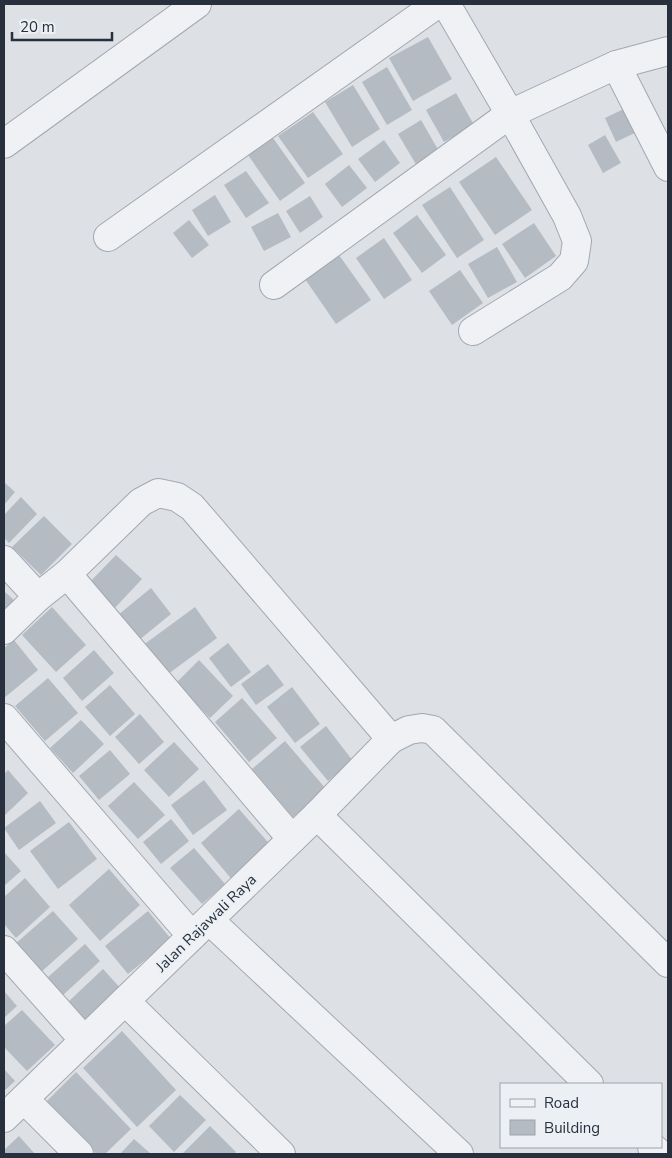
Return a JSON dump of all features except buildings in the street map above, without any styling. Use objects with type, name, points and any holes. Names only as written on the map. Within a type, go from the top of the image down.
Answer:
[{"type":"street","points":[[4,144],[197,4]]},
{"type":"street","points":[[108,238],[438,4]]},
{"type":"street","points":[[446,4],[567,216],[577,241],[574,261],[560,277],[473,331]]},
{"type":"street","points":[[274,285],[510,114],[616,65],[668,51]]},
{"type":"street","points":[[616,65],[668,167]]},
{"type":"street","points":[[4,630],[38,597],[67,574],[141,502],[158,493],[177,497],[192,507],[400,735],[422,728],[433,730],[668,963]]},
{"type":"street","points":[[4,560],[38,597]]},
{"type":"street","points":[[67,574],[292,839]]},
{"type":"street","points":[[4,718],[200,928],[459,1154]]},
{"type":"street","name":"Jalan Rajawali Raya","points":[[4,1118],[400,735]]},
{"type":"street","points":[[317,815],[588,1083]]},
{"type":"street","points":[[4,950],[84,1040]]},
{"type":"street","points":[[125,1001],[281,1154]]},
{"type":"street","points":[[24,1099],[79,1154]]}]
